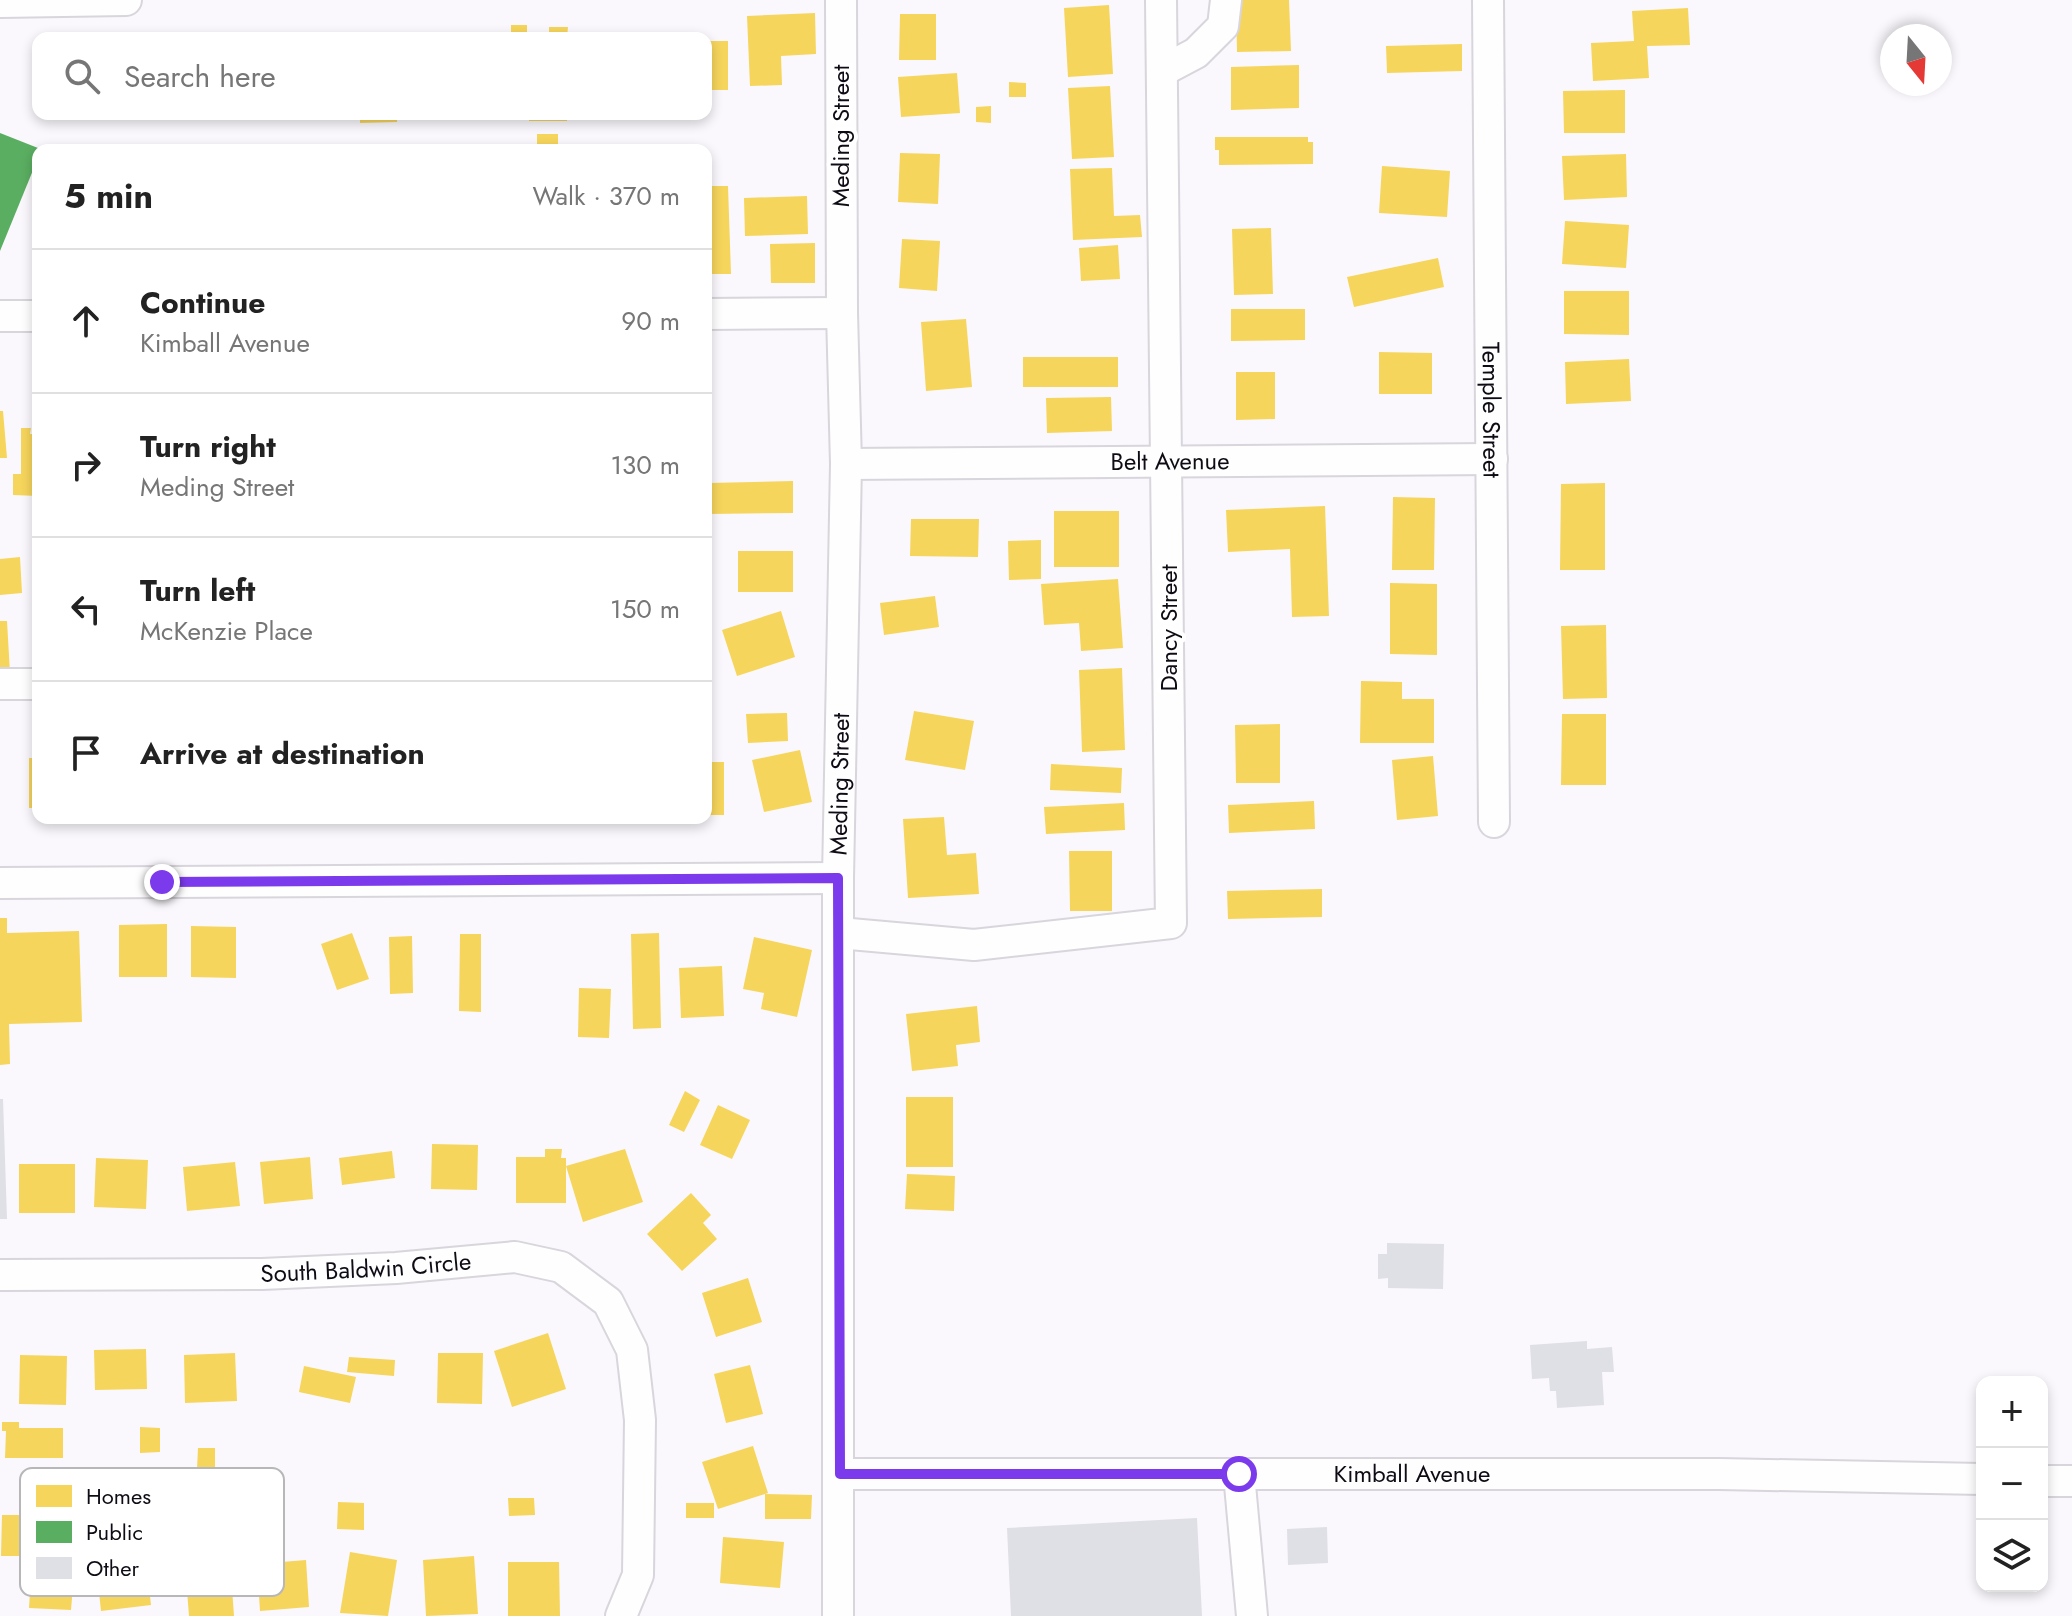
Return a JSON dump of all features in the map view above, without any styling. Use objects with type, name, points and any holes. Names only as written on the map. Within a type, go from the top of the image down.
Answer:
[{"type":"street","points":[[0,2],[126,0]]},
{"type":"street","name":"Meding Street","points":[[838,1616],[838,878],[846,464],[841,0]]},
{"type":"street","name":"Dancy Street","points":[[839,933],[974,945],[1171,923],[1161,0]]},
{"type":"street","points":[[1162,71],[1196,53],[1223,26],[1226,0]]},
{"type":"street","name":"Temple Street","points":[[1488,0],[1494,822]]},
{"type":"street","points":[[712,314],[842,313]]},
{"type":"street","points":[[0,316],[32,316]]},
{"type":"street","name":"Belt Avenue","points":[[846,464],[1492,459]]},
{"type":"street","points":[[0,684],[32,684]]},
{"type":"street","points":[[0,883],[838,878]]},
{"type":"street","name":"South Baldwin Circle","points":[[0,1275],[262,1274],[396,1268],[515,1257],[561,1267],[608,1302],[632,1350],[639,1406],[638,1575],[621,1616]]},
{"type":"street","name":"Kimball Avenue","points":[[840,1474],[1719,1474],[1976,1479]]},
{"type":"street","points":[[1239,1474],[1252,1616]]},
{"type":"street","points":[[2048,1481],[2072,1481]]},
{"type":"building: Homes","points":[[1236,0],[1289,0],[1291,51],[1237,52]]},
{"type":"building: Homes","points":[[1109,5],[1113,74],[1068,77],[1064,8]]},
{"type":"building: Homes","points":[[1688,8],[1690,45],[1647,46],[1649,78],[1593,81],[1591,43],[1634,41],[1632,11]]},
{"type":"building: Homes","points":[[815,13],[816,54],[781,56],[782,85],[750,86],[747,16]]},
{"type":"building: Homes","points":[[900,14],[936,14],[936,60],[899,60]]},
{"type":"building: Homes","points":[[511,25],[527,25],[527,32],[511,32]]},
{"type":"building: Homes","points":[[549,27],[568,27],[568,32],[549,32]]},
{"type":"building: Homes","points":[[712,41],[728,41],[728,90],[712,90]]},
{"type":"building: Homes","points":[[1462,44],[1462,71],[1387,73],[1386,46]]},
{"type":"building: Homes","points":[[1299,65],[1299,108],[1231,110],[1231,67]]},
{"type":"building: Homes","points":[[957,73],[960,113],[901,117],[898,77]]},
{"type":"building: Homes","points":[[1009,82],[1026,83],[1026,97],[1009,97]]},
{"type":"building: Homes","points":[[1110,86],[1114,157],[1072,159],[1068,88]]},
{"type":"building: Homes","points":[[1625,90],[1625,133],[1564,133],[1563,91]]},
{"type":"building: Homes","points":[[991,106],[991,123],[976,122],[976,107]]},
{"type":"building: Homes","points":[[360,120],[397,120],[397,122],[360,123]]},
{"type":"building: Homes","points":[[537,134],[558,134],[558,144],[537,144]]},
{"type":"building: Homes","points":[[1215,137],[1308,137],[1308,142],[1313,142],[1313,164],[1219,165]]},
{"type":"building: Homes","points":[[900,153],[940,154],[938,204],[898,202]]},
{"type":"building: Homes","points":[[1626,154],[1627,197],[1564,200],[1562,156]]},
{"type":"building: Homes","points":[[1382,166],[1450,171],[1447,217],[1379,213]]},
{"type":"building: Homes","points":[[1112,168],[1114,216],[1140,215],[1142,237],[1073,240],[1070,169]]},
{"type":"building: Homes","points":[[712,186],[728,186],[731,274],[712,274]]},
{"type":"building: Homes","points":[[807,196],[808,234],[745,236],[744,198]]},
{"type":"building: Homes","points":[[1565,221],[1629,225],[1626,268],[1562,264]]},
{"type":"building: Homes","points":[[1271,228],[1273,294],[1234,295],[1232,229]]},
{"type":"building: Homes","points":[[902,239],[940,241],[937,291],[899,288]]},
{"type":"building: Homes","points":[[815,243],[815,283],[771,283],[770,244]]},
{"type":"building: Homes","points":[[1118,245],[1120,279],[1081,281],[1079,248]]},
{"type":"building: Homes","points":[[1438,258],[1444,287],[1354,307],[1347,277]]},
{"type":"building: Homes","points":[[1564,291],[1629,291],[1629,335],[1564,334]]},
{"type":"building: Homes","points":[[1231,309],[1305,309],[1305,340],[1231,341]]},
{"type":"building: Homes","points":[[966,319],[972,387],[926,391],[921,322]]},
{"type":"building: Homes","points":[[1379,352],[1432,353],[1432,394],[1379,394]]},
{"type":"building: Homes","points":[[1023,357],[1118,357],[1118,387],[1023,387]]},
{"type":"building: Homes","points":[[1629,359],[1631,401],[1566,404],[1565,362]]},
{"type":"building: Homes","points":[[1236,372],[1275,372],[1275,419],[1236,420]]},
{"type":"building: Homes","points":[[1111,397],[1112,431],[1047,433],[1046,398]]},
{"type":"building: Homes","points":[[0,411],[3,411],[7,458],[0,458]]},
{"type":"building: Homes","points":[[21,428],[31,428],[32,496],[13,495],[13,474],[21,474]]},
{"type":"building: Homes","points":[[793,481],[793,513],[712,514],[712,483]]},
{"type":"building: Homes","points":[[1605,483],[1605,570],[1560,570],[1561,484]]},
{"type":"building: Homes","points":[[1393,497],[1435,498],[1434,570],[1392,570]]},
{"type":"building: Homes","points":[[1325,506],[1329,616],[1292,617],[1290,549],[1228,552],[1226,510]]},
{"type":"building: Homes","points":[[1054,511],[1119,511],[1119,567],[1054,567]]},
{"type":"building: Homes","points":[[911,519],[979,519],[978,557],[910,556]]},
{"type":"building: Homes","points":[[1041,540],[1041,579],[1009,580],[1008,541]]},
{"type":"building: Homes","points":[[738,551],[793,551],[793,592],[738,592]]},
{"type":"building: Homes","points":[[20,557],[22,593],[0,595],[0,559]]},
{"type":"building: Homes","points":[[1118,579],[1123,648],[1081,651],[1079,623],[1044,625],[1041,584]]},
{"type":"building: Homes","points":[[1390,583],[1437,584],[1437,655],[1390,654]]},
{"type":"building: Homes","points":[[935,596],[939,627],[884,635],[880,603]]},
{"type":"building: Homes","points":[[781,611],[795,657],[737,676],[722,630]]},
{"type":"building: Homes","points":[[0,621],[7,621],[10,673],[0,674]]},
{"type":"building: Homes","points":[[1606,625],[1607,698],[1563,699],[1561,626]]},
{"type":"building: Homes","points":[[1122,668],[1125,750],[1082,752],[1079,670]]},
{"type":"building: Homes","points":[[1361,681],[1402,682],[1402,699],[1434,699],[1434,743],[1360,743]]},
{"type":"building: Homes","points":[[914,711],[974,721],[965,770],[905,760]]},
{"type":"building: Homes","points":[[787,713],[788,741],[748,743],[746,714]]},
{"type":"building: Homes","points":[[1562,714],[1606,714],[1606,785],[1561,785]]},
{"type":"building: Homes","points":[[1280,724],[1280,783],[1236,783],[1235,725]]},
{"type":"building: Homes","points":[[800,750],[812,802],[764,812],[752,760]]},
{"type":"building: Homes","points":[[1433,756],[1438,816],[1397,820],[1392,760]]},
{"type":"building: Homes","points":[[29,758],[32,758],[32,808],[29,808]]},
{"type":"building: Homes","points":[[712,762],[724,762],[724,815],[712,815]]},
{"type":"building: Homes","points":[[1051,764],[1122,768],[1121,793],[1050,790]]},
{"type":"building: Homes","points":[[1314,801],[1315,829],[1229,833],[1228,805]]},
{"type":"building: Homes","points":[[1124,803],[1125,830],[1046,834],[1044,807]]},
{"type":"building: Homes","points":[[944,817],[947,855],[976,853],[979,894],[908,898],[903,819]]},
{"type":"building: Homes","points":[[1069,851],[1112,851],[1112,911],[1070,911]]},
{"type":"building: Homes","points":[[1322,889],[1322,917],[1228,919],[1227,891]]},
{"type":"building: Homes","points":[[0,918],[7,918],[7,933],[79,931],[82,1022],[9,1024],[10,1064],[0,1065]]},
{"type":"building: Homes","points":[[167,924],[167,977],[119,977],[119,925]]},
{"type":"building: Homes","points":[[191,926],[236,927],[236,978],[191,977]]},
{"type":"building: Homes","points":[[352,933],[369,979],[337,990],[321,944]]},
{"type":"building: Homes","points":[[659,933],[661,1028],[633,1029],[631,934]]},
{"type":"building: Homes","points":[[460,934],[481,934],[481,1012],[459,1011]]},
{"type":"building: Homes","points":[[412,936],[413,993],[390,994],[389,937]]},
{"type":"building: Homes","points":[[754,937],[812,950],[797,1017],[761,1009],[764,993],[743,989]]},
{"type":"building: Homes","points":[[722,966],[724,1016],[681,1018],[679,968]]},
{"type":"building: Homes","points":[[579,988],[611,989],[609,1038],[578,1037]]},
{"type":"building: Homes","points":[[977,1006],[980,1042],[956,1045],[958,1066],[912,1071],[906,1014]]},
{"type":"building: Homes","points":[[685,1091],[700,1100],[684,1132],[669,1125]]},
{"type":"building: Homes","points":[[906,1097],[953,1097],[953,1167],[906,1167]]},
{"type":"building: Homes","points":[[718,1105],[750,1120],[732,1159],[700,1145]]},
{"type":"building: Homes","points":[[432,1144],[478,1145],[477,1190],[431,1189]]},
{"type":"building: Homes","points":[[545,1149],[562,1149],[561,1158],[566,1158],[566,1203],[516,1203],[516,1157],[545,1157]]},
{"type":"building: Homes","points":[[625,1149],[643,1202],[583,1222],[566,1166]]},
{"type":"building: Homes","points":[[392,1151],[395,1178],[342,1185],[339,1158]]},
{"type":"building: Homes","points":[[310,1157],[313,1199],[264,1204],[260,1162]]},
{"type":"building: Homes","points":[[96,1158],[148,1160],[146,1209],[94,1207]]},
{"type":"building: Homes","points":[[235,1162],[240,1206],[187,1211],[183,1167]]},
{"type":"building: Homes","points":[[19,1164],[75,1164],[75,1213],[19,1213]]},
{"type":"building: Homes","points":[[907,1174],[955,1176],[954,1211],[905,1209]]},
{"type":"building: Homes","points":[[691,1193],[711,1215],[703,1223],[717,1239],[682,1271],[647,1234]]},
{"type":"building: Homes","points":[[748,1278],[762,1322],[716,1337],[702,1293]]},
{"type":"building: Homes","points":[[548,1333],[566,1389],[512,1407],[494,1351]]},
{"type":"building: Homes","points":[[146,1349],[147,1389],[95,1390],[94,1350]]},
{"type":"building: Homes","points":[[235,1353],[237,1401],[185,1403],[184,1355]]},
{"type":"building: Homes","points":[[438,1353],[483,1353],[482,1404],[437,1403]]},
{"type":"building: Homes","points":[[20,1355],[67,1356],[66,1405],[19,1404]]},
{"type":"building: Homes","points":[[349,1357],[395,1360],[394,1376],[347,1372]]},
{"type":"building: Homes","points":[[750,1365],[763,1414],[726,1423],[714,1374]]},
{"type":"building: Homes","points":[[304,1366],[356,1377],[350,1403],[299,1392]]},
{"type":"building: Homes","points":[[2,1422],[19,1422],[19,1428],[63,1428],[63,1458],[5,1458],[6,1431],[2,1431]]},
{"type":"building: Homes","points":[[140,1427],[160,1428],[160,1452],[140,1453]]},
{"type":"building: Homes","points":[[753,1446],[768,1493],[718,1509],[702,1462]]},
{"type":"building: Homes","points":[[198,1448],[215,1448],[215,1468],[197,1468]]},
{"type":"building: Homes","points":[[765,1494],[812,1495],[811,1519],[765,1519]]},
{"type":"building: Homes","points":[[508,1498],[534,1498],[535,1515],[509,1516]]},
{"type":"building: Homes","points":[[338,1502],[364,1503],[364,1530],[337,1529]]},
{"type":"building: Homes","points":[[686,1503],[714,1503],[714,1518],[686,1518]]},
{"type":"building: Homes","points":[[2,1515],[20,1515],[20,1556],[1,1556]]},
{"type":"building: Homes","points":[[723,1537],[784,1542],[780,1588],[720,1583]]},
{"type":"building: Homes","points":[[350,1552],[397,1560],[388,1616],[340,1613]]},
{"type":"building: Homes","points":[[474,1556],[478,1614],[426,1616],[423,1560]]},
{"type":"building: Homes","points":[[306,1560],[309,1607],[260,1611],[259,1596],[284,1596],[284,1562]]},
{"type":"building: Homes","points":[[508,1562],[559,1562],[560,1616],[508,1616]]},
{"type":"building: Homes","points":[[30,1596],[72,1596],[71,1610],[29,1608]]},
{"type":"building: Homes","points":[[99,1596],[150,1596],[151,1605],[101,1611]]},
{"type":"building: Homes","points":[[187,1596],[233,1596],[234,1616],[189,1616]]},
{"type":"building: Public","points":[[0,133],[32,146],[32,173],[0,251]]},
{"type":"building: Other","points":[[0,1099],[3,1099],[7,1219],[0,1219]]},
{"type":"building: Other","points":[[1387,1243],[1444,1244],[1443,1289],[1388,1288],[1388,1278],[1378,1279],[1378,1254],[1387,1254]]},
{"type":"building: Other","points":[[1587,1341],[1587,1349],[1612,1347],[1614,1372],[1602,1372],[1604,1405],[1557,1408],[1556,1391],[1550,1391],[1549,1378],[1532,1379],[1530,1345]]},
{"type":"building: Other","points":[[1197,1518],[1202,1616],[1011,1616],[1007,1528]]},
{"type":"building: Other","points":[[1327,1527],[1328,1563],[1288,1565],[1287,1529]]},
{"type":"route","points":[[162,882],[838,878],[840,1474],[1239,1474]]}]
